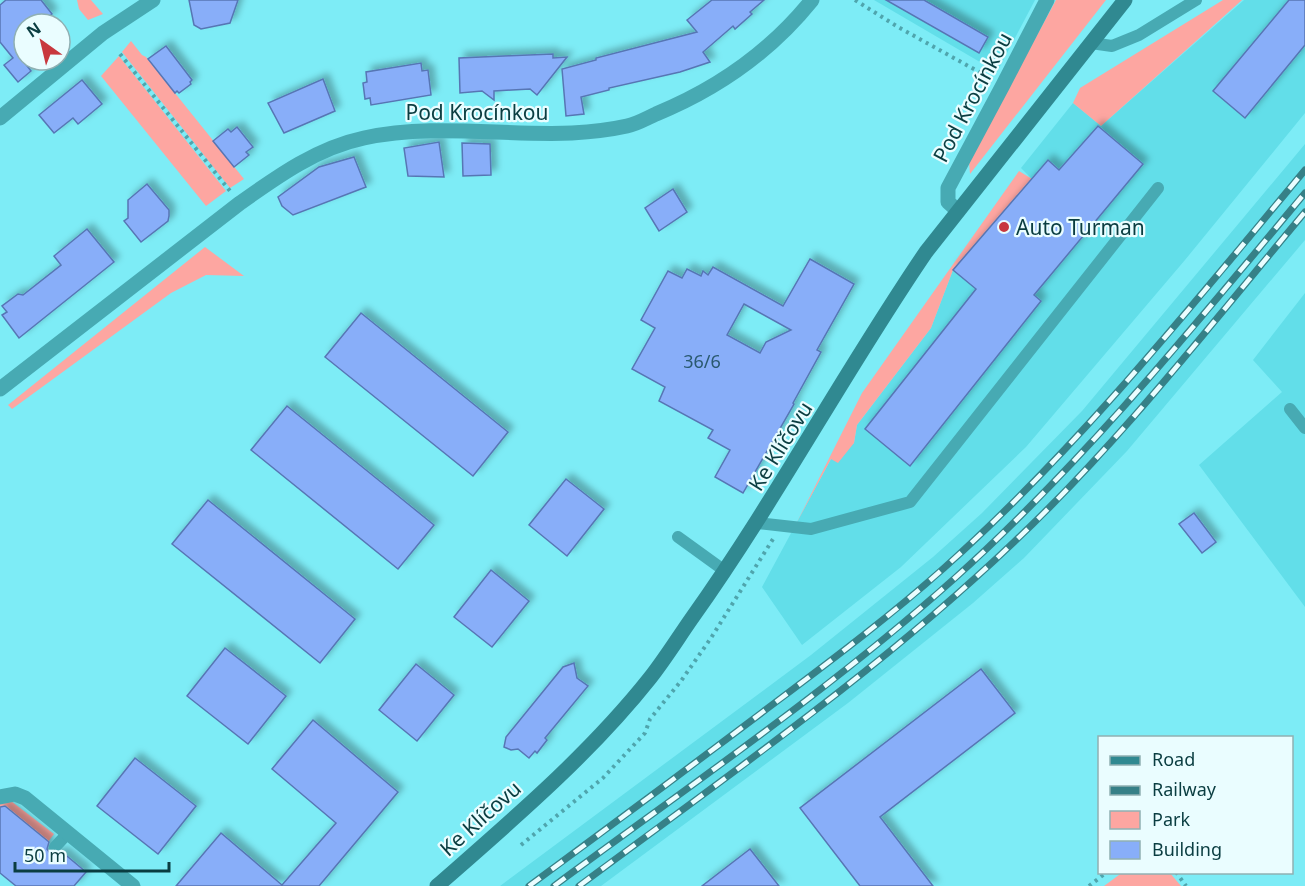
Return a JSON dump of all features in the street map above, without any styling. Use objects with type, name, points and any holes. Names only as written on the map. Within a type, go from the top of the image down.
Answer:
[{"type":"street","points":[[0,118],[103,33],[153,0]]},
{"type":"street","name":"Pod Krocínkou","points":[[0,389],[240,203],[278,176],[316,154],[362,138],[416,130],[573,133],[628,126],[689,100],[765,50],[796,20],[812,0]]},
{"type":"street","name":"Pod Krocínkou","points":[[958,211],[948,202],[948,188],[1004,86],[1047,0]]},
{"type":"street","name":"Ke Klíčovu","points":[[437,886],[607,729],[651,677],[757,523],[926,252],[1125,0]]},
{"type":"street","points":[[0,797],[15,794],[25,798],[133,886]]},
{"type":"lane","points":[[1091,43],[1112,46],[1139,34],[1196,0]]},
{"type":"lane","points":[[757,523],[811,529],[910,502],[1158,188]]},
{"type":"lane","points":[[1290,409],[1305,428]]},
{"type":"lane","points":[[678,537],[725,571]]},
{"type":"lane","points":[[55,847],[68,833]]},
{"type":"path","points":[[855,0],[898,27],[1004,86]]},
{"type":"path","points":[[120,54],[240,203]]},
{"type":"path","points":[[1089,886],[1106,874]]},
{"type":"path","points":[[1177,874],[1186,886]]},
{"type":"shaded area","points":[[874,0],[1035,0],[997,72]]},
{"type":"shaded area","points":[[1244,0],[1305,0],[1305,113],[1185,260],[1026,447],[901,567],[802,645],[762,587],[831,459],[854,443],[857,425],[931,328],[953,270],[1032,179],[1021,168],[1073,103],[1101,126]]},
{"type":"shaded area","points":[[1305,144],[1305,240],[1127,451],[1024,558],[973,603],[848,703],[601,886],[500,886],[811,655],[933,557],[982,513],[1082,411]]},
{"type":"shaded area","points":[[1305,293],[1305,607],[1199,465],[1282,392],[1253,360]]},
{"type":"green space","points":[[77,0],[91,0],[103,14],[88,20],[79,9]]},
{"type":"green space","points":[[1056,0],[1106,0],[970,174],[969,161]]},
{"type":"green space","points":[[1223,0],[1242,0],[1101,126],[1073,103],[1080,88]]},
{"type":"green space","points":[[131,41],[244,179],[230,188],[122,52]]},
{"type":"green space","points":[[119,56],[226,191],[206,206],[101,76]]},
{"type":"green space","points":[[1019,171],[1032,179],[953,270],[931,328],[857,425],[854,443],[838,463],[831,459],[796,524],[862,393]]},
{"type":"green space","points":[[205,247],[244,276],[206,275],[171,293],[12,409],[8,405]]},
{"type":"green space","points":[[11,801],[54,834],[48,842],[6,806],[0,813],[0,803]]},
{"type":"green space","points":[[1120,874],[1171,874],[1181,886],[1104,886]]},
{"type":"building","points":[[6,0],[41,0],[50,12],[12,12],[12,57],[0,42],[0,5]]},
{"type":"building","points":[[189,0],[238,0],[230,23],[201,29],[194,25]]},
{"type":"building","points":[[712,0],[764,0],[735,29],[733,26],[703,52],[710,62],[581,97],[584,114],[566,116],[562,69],[697,32],[687,20]]},
{"type":"building","points":[[886,0],[924,0],[988,37],[979,53]]},
{"type":"building","points":[[1289,0],[1305,0],[1305,45],[1245,118],[1213,91]]},
{"type":"building","points":[[166,46],[192,80],[191,84],[179,93],[177,91],[175,93],[148,59]]},
{"type":"building","points":[[553,54],[553,58],[567,57],[537,95],[530,89],[494,91],[494,100],[482,91],[460,93],[459,58]]},
{"type":"building","points":[[12,59],[12,72],[30,72],[18,82],[4,65]]},
{"type":"building","points":[[421,63],[422,71],[428,70],[431,95],[371,105],[370,98],[365,99],[363,83],[367,82],[366,72]]},
{"type":"building","points":[[323,79],[335,111],[284,133],[268,103]]},
{"type":"building","points":[[82,80],[102,104],[78,124],[73,118],[54,133],[39,115]]},
{"type":"building","points":[[1098,126],[1143,164],[1034,295],[1041,301],[910,466],[865,429],[976,289],[953,270],[1048,160],[1059,170]]},
{"type":"building","points":[[237,127],[253,147],[246,152],[249,155],[234,167],[213,141],[228,129],[231,132]]},
{"type":"building","points":[[439,142],[444,177],[408,176],[404,148]]},
{"type":"building","points":[[462,143],[490,144],[491,175],[463,176]]},
{"type":"building","points":[[354,157],[366,187],[293,215],[282,206],[278,197],[319,167]]},
{"type":"building","points":[[147,184],[169,210],[169,216],[168,221],[141,242],[124,221],[128,218],[128,200]]},
{"type":"building","points":[[673,189],[687,212],[659,231],[645,208]]},
{"type":"building","points":[[87,229],[114,262],[19,338],[2,315],[7,312],[2,306],[18,294],[23,295],[61,265],[54,256]]},
{"type":"building","points":[[810,259],[854,284],[817,350],[821,352],[794,404],[743,493],[715,477],[730,450],[708,438],[713,430],[659,401],[665,387],[632,369],[655,328],[641,320],[668,271],[682,278],[687,269],[701,276],[703,271],[708,275],[713,267],[783,306]],"holes":[[[744,304],[791,330],[766,342],[760,353],[727,335]]]},
{"type":"building","points":[[361,313],[508,432],[473,476],[325,357]]},
{"type":"building","points":[[287,406],[434,525],[398,569],[251,450]]},
{"type":"building","points":[[566,479],[604,509],[567,556],[529,525]]},
{"type":"building","points":[[208,500],[355,619],[320,663],[172,544]]},
{"type":"building","points":[[1194,513],[1216,542],[1202,553],[1179,524]]},
{"type":"building","points":[[491,570],[529,601],[492,647],[454,617]]},
{"type":"building","points":[[225,648],[286,696],[248,744],[187,696]]},
{"type":"building","points":[[574,663],[577,678],[588,686],[545,738],[547,740],[537,753],[535,751],[529,758],[518,749],[511,750],[504,747],[506,737],[563,667]]},
{"type":"building","points":[[416,664],[454,695],[417,741],[379,710]]},
{"type":"building","points":[[981,669],[1015,713],[880,817],[933,886],[860,886],[800,808]]},
{"type":"building","points":[[313,720],[398,792],[319,886],[176,886],[221,833],[282,885],[336,823],[272,769]]},
{"type":"building","points":[[135,758],[196,806],[158,854],[97,806]]},
{"type":"building","points":[[5,806],[49,842],[47,849],[50,853],[57,855],[62,852],[86,872],[74,886],[16,886],[0,873],[0,807]]},
{"type":"building","points":[[750,849],[779,886],[702,886]]},
{"type":"railway","points":[[529,886],[833,659],[944,568],[1041,475],[1087,426],[1176,325],[1305,170]]},
{"type":"railway","points":[[554,886],[809,698],[955,578],[1003,533],[1094,440],[1305,193]]},
{"type":"railway","points":[[579,886],[802,721],[910,634],[1014,542],[1128,423],[1305,212]]},
{"type":"place","name":"Auto Turman","points":[[1004,227]]}]
